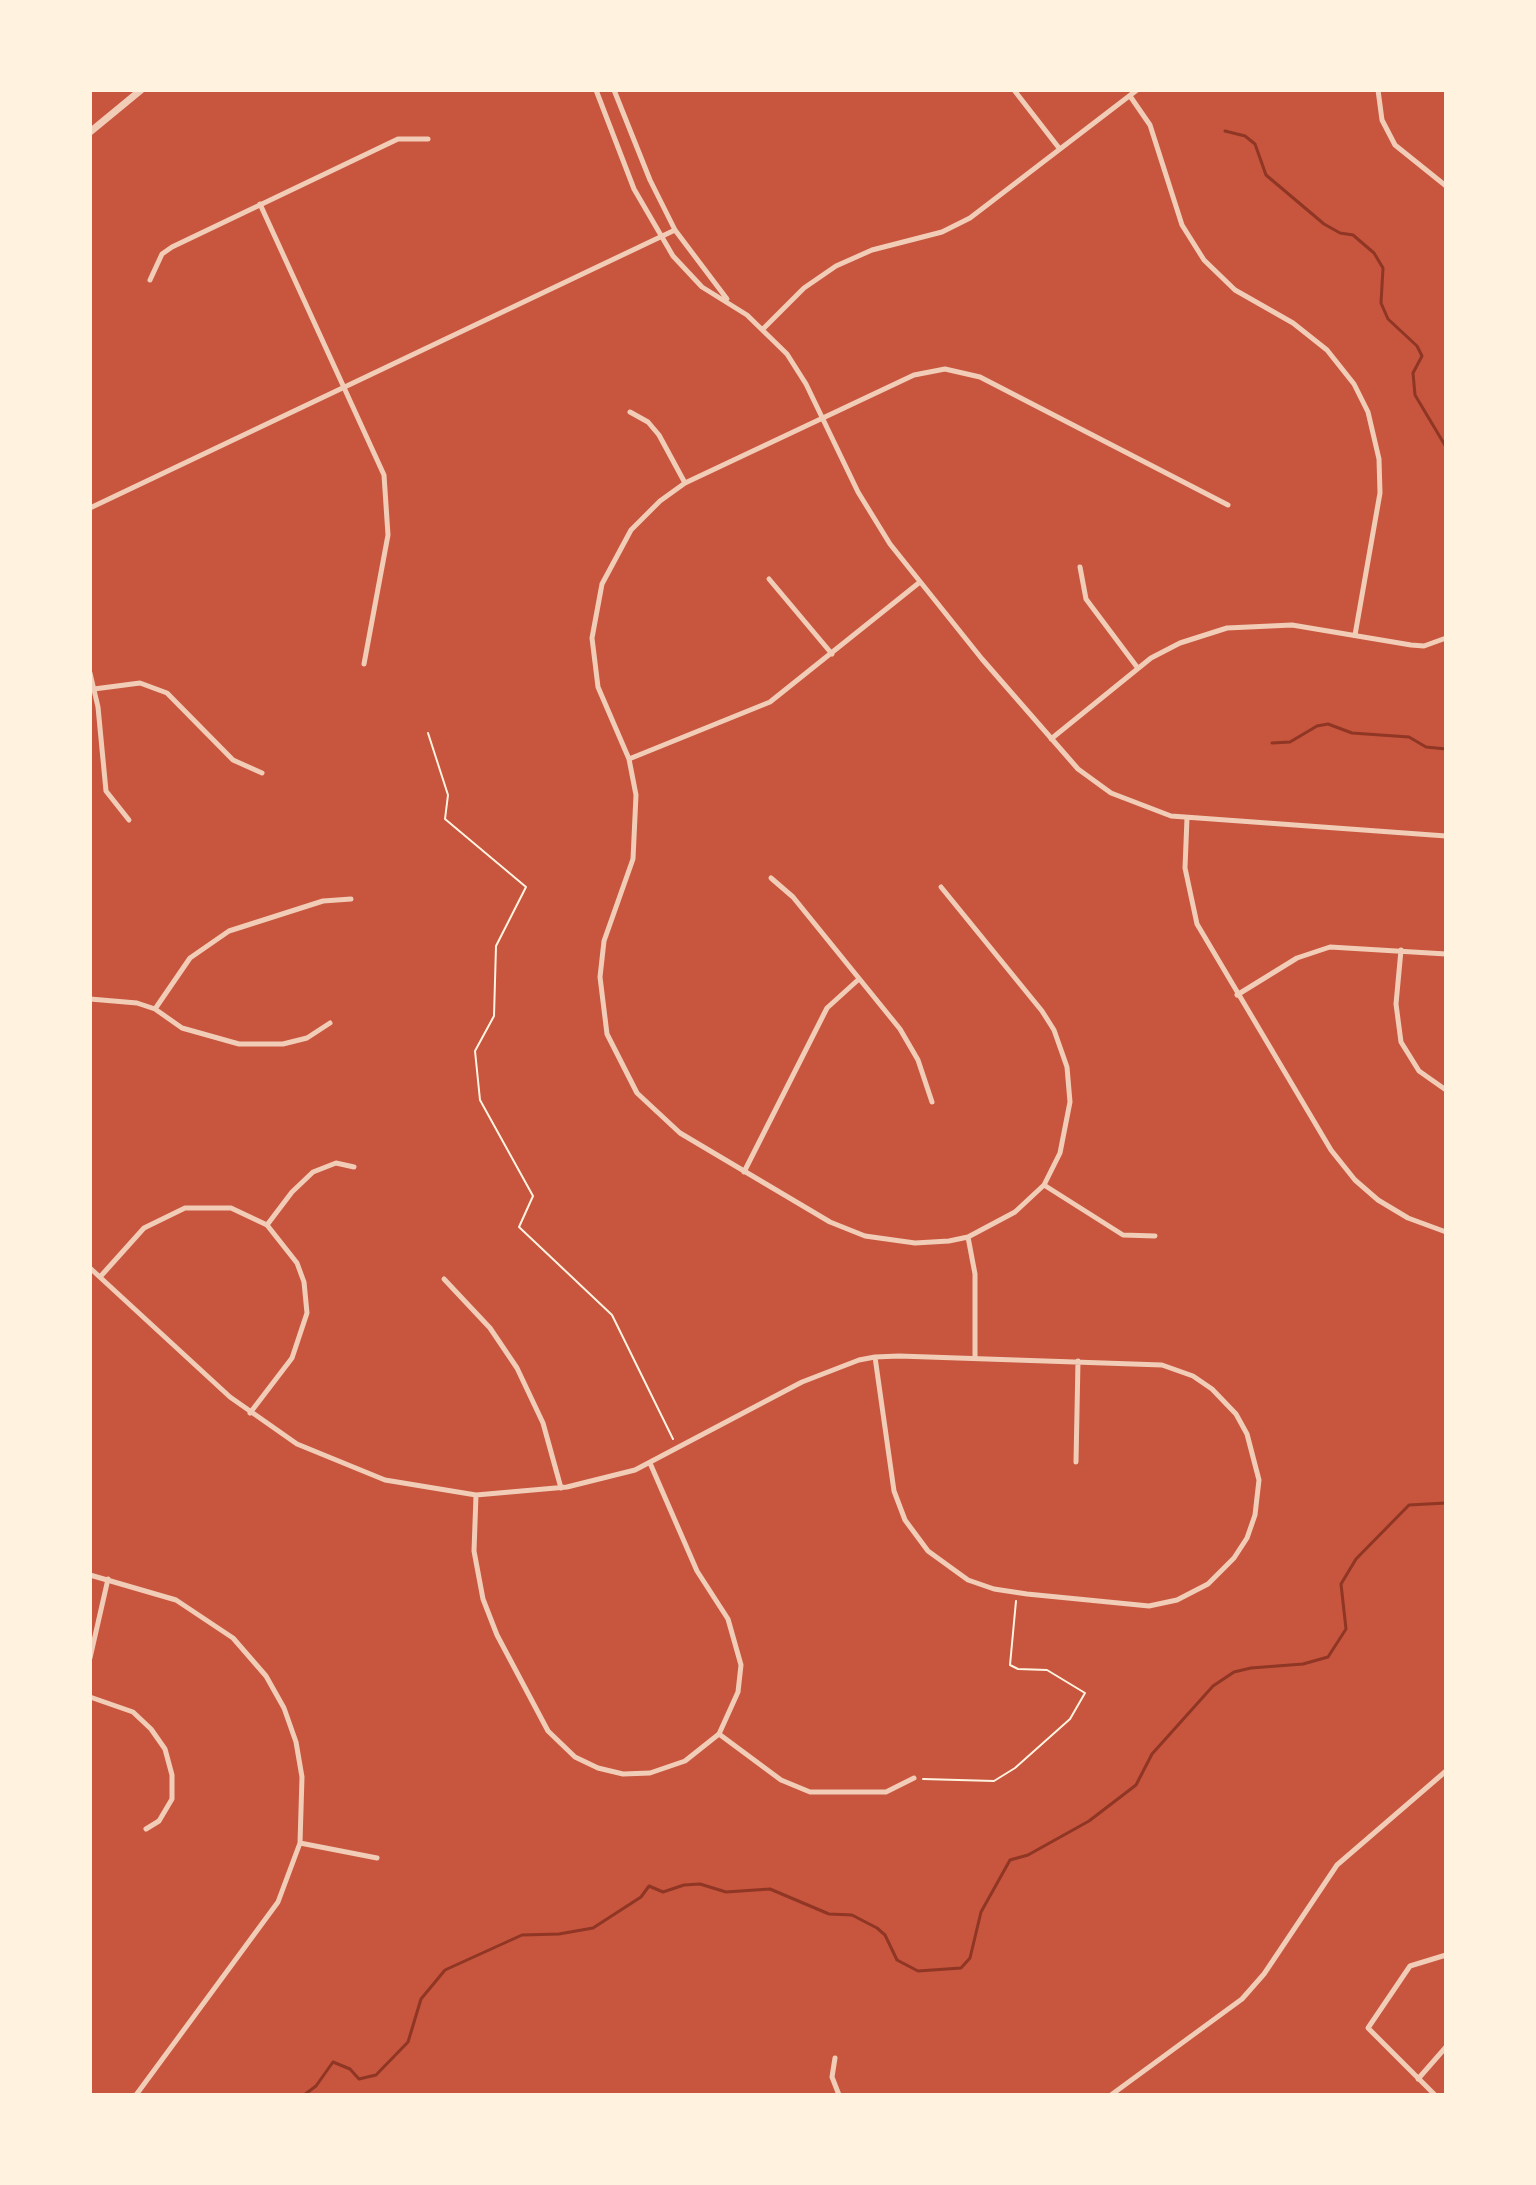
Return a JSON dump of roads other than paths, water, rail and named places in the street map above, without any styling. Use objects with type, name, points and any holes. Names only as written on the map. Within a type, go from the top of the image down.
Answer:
[{"type":"street","points":[[90,132],[141,90]]},
{"type":"street","points":[[596,90],[634,189],[660,237],[693,279],[711,294],[728,300],[763,329],[795,365],[870,514],[920,582],[1078,769],[1111,793],[1148,809],[1187,818],[1446,836]]},
{"type":"street","points":[[614,90],[650,180],[675,230],[720,285],[728,300]]},
{"type":"street","points":[[1014,90],[1059,148]]},
{"type":"street","points":[[763,329],[819,276],[872,250],[923,239],[957,226],[1137,90]]},
{"type":"street","points":[[1378,90],[1382,120],[1395,145],[1446,186]]},
{"type":"street","points":[[1130,96],[1150,125],[1182,225],[1204,260],[1235,290],[1293,323],[1327,350],[1354,384],[1368,412],[1379,459],[1380,493],[1355,635]]},
{"type":"street","points":[[150,280],[168,249],[398,139],[428,139]]},
{"type":"street","points":[[260,204],[381,463],[389,513],[364,664]]},
{"type":"street","points":[[90,508],[675,230]]},
{"type":"street","points":[[941,887],[1042,1011],[1063,1051],[1070,1085],[1069,1119],[1060,1153],[1044,1185],[1008,1217],[968,1237],[915,1243],[865,1236],[830,1222],[744,1172],[680,1133],[653,1111],[625,1075],[607,1034],[600,996],[601,958],[633,859],[637,833],[636,795],[629,759],[602,702],[595,673],[592,638],[597,602],[610,564],[631,530],[660,501],[685,483],[914,375],[936,370],[964,372],[1228,505]]},
{"type":"street","points":[[630,412],[650,424],[685,483]]},
{"type":"street","points":[[1080,567],[1086,599],[1137,667]]},
{"type":"street","points":[[769,579],[832,654]]},
{"type":"street","points":[[629,759],[756,710],[783,693],[920,582]]},
{"type":"street","points":[[1051,739],[1137,667],[1180,643],[1238,626],[1292,625],[1424,646],[1446,638]]},
{"type":"street","points":[[90,673],[106,791],[129,820]]},
{"type":"street","points":[[94,689],[128,683],[155,687],[177,701],[233,760],[262,773]]},
{"type":"street","points":[[1187,818],[1185,868],[1191,908],[1204,940],[1342,1165],[1391,1209],[1446,1232]]},
{"type":"street","points":[[771,878],[793,897],[910,1043],[932,1102]]},
{"type":"street","points":[[155,1009],[190,958],[229,931],[323,901],[351,899]]},
{"type":"street","points":[[1237,995],[1297,958],[1318,949],[1342,946],[1446,954]]},
{"type":"street","points":[[1401,950],[1396,1004],[1401,1042],[1419,1071],[1446,1090]]},
{"type":"street","points":[[744,1172],[822,1017],[835,998],[859,979]]},
{"type":"street","points":[[90,999],[121,1000],[155,1009],[182,1028],[239,1044],[295,1041],[307,1038],[330,1023]]},
{"type":"street","points":[[267,1225],[292,1192],[313,1172],[336,1163],[354,1167]]},
{"type":"street","points":[[1044,1185],[1123,1235],[1155,1236]]},
{"type":"street","points":[[100,1277],[144,1228],[185,1208],[231,1208],[267,1225],[284,1242],[297,1263],[304,1282],[307,1313],[292,1358],[250,1413]]},
{"type":"street","points":[[968,1237],[975,1274],[975,1357]]},
{"type":"street","points":[[90,1268],[250,1413],[297,1444],[355,1470],[415,1487],[476,1495],[561,1488],[650,1463],[802,1382],[843,1364],[875,1357],[975,1357],[1162,1365],[1193,1376],[1222,1397],[1242,1423],[1255,1456],[1259,1480],[1255,1515],[1242,1547],[1226,1568],[1198,1590],[1177,1600],[1149,1606],[1017,1592],[981,1585],[956,1574],[915,1537],[894,1491],[875,1357]]},
{"type":"street","points":[[444,1279],[490,1328],[517,1368],[543,1423],[561,1488]]},
{"type":"street","points":[[1076,1462],[1078,1361]]},
{"type":"street","points":[[476,1495],[474,1551],[483,1599],[539,1716],[560,1745],[598,1768],[642,1774],[685,1761],[719,1734],[732,1709],[740,1680],[735,1635],[697,1571],[650,1463]]},
{"type":"street","points":[[90,1575],[191,1607],[220,1626],[256,1662],[284,1708],[296,1742],[303,1797],[300,1843],[286,1885],[268,1919],[136,2095]]},
{"type":"street","points":[[90,1658],[108,1579]]},
{"type":"street","points":[[90,1697],[133,1712],[151,1729],[165,1749],[172,1775],[172,1799],[159,1821],[146,1829]]},
{"type":"street","points":[[719,1734],[781,1780],[810,1792],[886,1792],[914,1778]]},
{"type":"street","points":[[1111,2095],[1242,1999],[1264,1974],[1337,1865],[1445,1775]]},
{"type":"street","points":[[300,1843],[377,1858]]},
{"type":"street","points":[[1435,2095],[1368,2028],[1410,1966],[1446,1955]]},
{"type":"street","points":[[1418,2079],[1446,2047]]},
{"type":"street","points":[[835,2058],[832,2077],[839,2095]]},
{"type":"waterway","points":[[1225,131],[1245,136],[1255,144],[1266,175],[1324,224],[1340,233],[1353,235],[1374,253],[1383,268],[1381,303],[1388,319],[1417,346],[1422,356],[1413,373],[1415,395],[1446,447]]},
{"type":"waterway","points":[[1446,473],[1446,490]]},
{"type":"waterway","points":[[1272,743],[1290,742],[1317,726],[1328,724],[1352,733],[1409,737],[1426,747],[1446,749]]},
{"type":"waterway","points":[[304,2095],[316,2086],[333,2062],[350,2069],[359,2079],[376,2075],[408,2042],[421,1999],[445,1970],[522,1935],[559,1934],[593,1928],[641,1897],[649,1886],[663,1892],[684,1885],[700,1884],[726,1892],[770,1889],[829,1914],[852,1915],[877,1928],[885,1935],[897,1960],[918,1971],[961,1968],[970,1958],[981,1912],[1010,1860],[1028,1855],[1089,1821],[1136,1785],[1152,1754],[1213,1686],[1234,1672],[1303,1664],[1328,1657],[1346,1629],[1341,1584],[1356,1559],[1409,1505],[1446,1503]]}]
